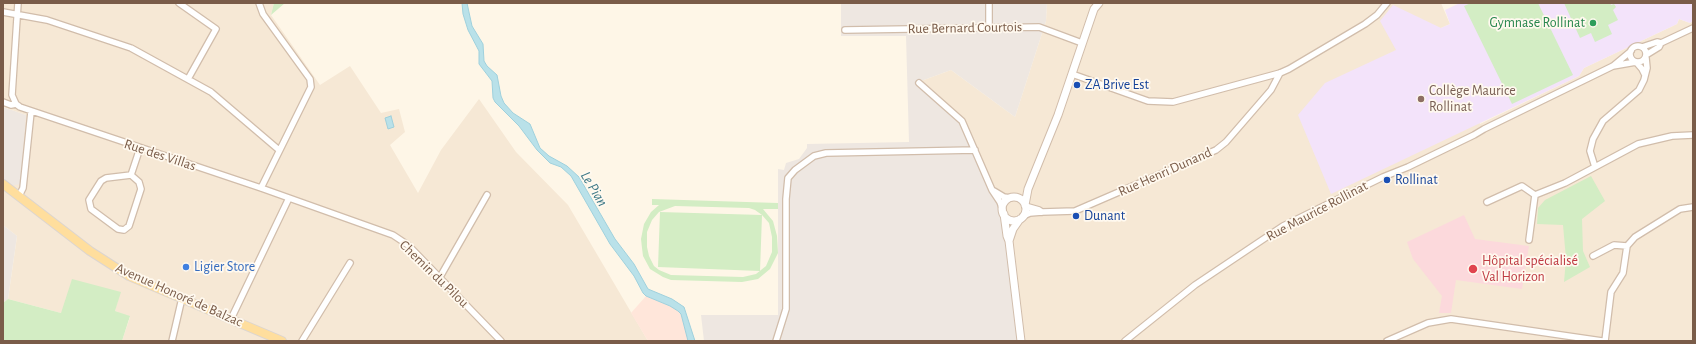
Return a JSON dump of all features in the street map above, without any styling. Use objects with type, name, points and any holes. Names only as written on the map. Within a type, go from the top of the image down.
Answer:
[{"type":"main road","name":"Avenue Honoré de Balzac","points":[[3,184],[109,264],[129,276],[279,340]]},
{"type":"street","points":[[16,104],[12,95],[18,3]]},
{"type":"street","points":[[179,3],[216,29],[188,79]]},
{"type":"street","points":[[259,3],[263,14],[310,79],[311,87],[261,188]]},
{"type":"street","points":[[989,3],[989,28]]},
{"type":"street","points":[[1072,74],[1148,101],[1164,102],[1177,100],[1280,73],[1289,69],[1365,24],[1377,15],[1387,3]]},
{"type":"street","points":[[1009,241],[1015,224],[1022,218],[1028,189],[1058,116],[1095,5]]},
{"type":"street","points":[[3,12],[48,20],[130,48],[211,92],[279,150]]},
{"type":"street","name":"Rue Bernard Courtois","points":[[845,30],[1039,27],[1082,43]]},
{"type":"street","points":[[1636,62],[1642,61],[1661,43],[1693,28]]},
{"type":"street","points":[[1645,75],[1642,68],[1631,58],[1631,51],[1635,47],[1642,47],[1657,42],[1661,43]]},
{"type":"street","points":[[1595,167],[1590,152],[1596,132],[1610,114],[1639,90],[1645,75],[1647,68],[1646,50],[1642,47]]},
{"type":"street","name":"Rue Maurice Rollinat","points":[[1125,341],[1195,285],[1283,226],[1383,176],[1408,167],[1613,66],[1631,51]]},
{"type":"street","name":"Rue Maurice Rollinat","points":[[1613,66],[1636,62]]},
{"type":"street","name":"Rue Henri Dunand","points":[[1022,218],[1030,213],[1075,211],[1216,150],[1226,142],[1271,90],[1280,73]]},
{"type":"street","points":[[919,83],[962,121],[992,190],[1000,202],[1009,241],[1022,341]]},
{"type":"street","name":"Rue des Villas","points":[[3,102],[11,105],[16,104],[31,112],[289,198]]},
{"type":"street","points":[[19,196],[23,188],[31,112]]},
{"type":"street","points":[[1535,195],[1565,183],[1638,144],[1672,136],[1693,135]]},
{"type":"street","points":[[131,176],[140,148]]},
{"type":"street","points":[[776,341],[786,309],[786,199],[788,178],[795,170],[814,156],[826,153],[975,150]]},
{"type":"street","points":[[131,176],[139,182],[141,189],[129,226],[124,230],[118,229],[91,209],[89,200],[101,181],[106,178],[131,176]]},
{"type":"street","points":[[1487,202],[1522,186],[1535,195]]},
{"type":"street","points":[[1022,218],[1009,220],[1003,212],[1004,202],[1028,189]]},
{"type":"street","points":[[992,190],[1004,197],[1021,200],[1025,205]]},
{"type":"street","points":[[440,277],[487,195]]},
{"type":"street","points":[[1529,240],[1535,195]]},
{"type":"street","points":[[231,319],[289,198]]},
{"type":"street","name":"Chemin du Pilou","points":[[289,198],[393,235],[408,244],[501,341]]},
{"type":"street","name":"Rue Henri Dunand","points":[[1025,205],[1042,212]]},
{"type":"street","points":[[1387,341],[1428,323],[1452,319],[1603,341],[1611,292],[1623,273],[1627,246],[1635,237],[1680,210],[1693,207]]},
{"type":"street","points":[[1593,256],[1614,245],[1627,246]]},
{"type":"street","points":[[302,341],[350,263]]},
{"type":"street","points":[[172,341],[182,298]]},
{"type":"shaded area","points":[[3,3],[274,3],[271,15],[320,85],[350,66],[381,113],[399,109],[405,132],[390,145],[418,193],[441,150],[479,99],[516,152],[568,205],[648,341],[122,341],[130,317],[115,311],[120,292],[61,313],[8,299],[17,236],[3,225],[3,187],[26,115],[3,107]]},
{"type":"shaded area","points":[[841,3],[1047,3],[1046,21],[1015,117],[951,70],[921,81],[963,118],[1001,210],[1024,341],[704,341],[701,315],[778,315],[778,169],[784,170],[786,163],[799,159],[807,148],[807,144],[909,142],[906,36],[841,36]]},
{"type":"shaded area","points":[[1047,3],[1441,3],[1450,24],[1441,28],[1480,124],[1579,76],[1584,68],[1677,24],[1679,19],[1690,23],[1693,21],[1693,341],[1024,341],[921,81],[951,70],[1015,117],[1046,21]]},
{"type":"shaded area","name":"Collège Maurice Rollinat","points":[[1460,3],[1693,3],[1693,21],[1690,23],[1679,19],[1677,24],[1584,68],[1579,76],[1331,194],[1298,115],[1325,83],[1396,50],[1380,21],[1393,5],[1441,28],[1450,24],[1445,10]]},
{"type":"shaded area","points":[[3,107],[26,115],[21,184],[3,187]]},
{"type":"shaded area","name":"Hôpital spécialisé Val Horizon","points":[[1464,215],[1475,239],[1529,246],[1522,289],[1456,280],[1451,313],[1439,313],[1442,296],[1413,259],[1407,242]]},
{"type":"shaded area","points":[[3,225],[17,236],[8,299],[3,303]]},
{"type":"shaded area","points":[[646,296],[675,308],[681,314],[689,341],[648,341],[631,313]]},
{"type":"green space","points":[[274,3],[285,3],[271,15]]},
{"type":"green space","points":[[1471,3],[1538,3],[1573,75],[1512,104],[1464,6]]},
{"type":"green space","name":"Gymnase Rollinat","points":[[1564,3],[1614,4],[1616,7],[1613,10],[1618,20],[1608,25],[1612,34],[1595,42],[1591,33],[1580,38]]},
{"type":"green space","points":[[1591,176],[1605,201],[1582,219],[1583,251],[1590,267],[1564,282],[1566,259],[1563,225],[1537,224],[1538,208],[1545,200]]},
{"type":"green space","points":[[652,199],[778,203],[778,209],[763,209],[773,221],[777,236],[778,253],[770,269],[758,279],[742,282],[671,280],[663,277],[650,269],[643,256],[641,239],[644,224],[651,212],[659,205],[652,205]],"holes":[[[675,206],[749,208],[755,210],[769,223],[772,237],[772,252],[766,266],[756,274],[743,277],[671,275],[659,270],[654,266],[649,256],[647,247],[647,232],[652,220],[659,212]]]},
{"type":"green space","points":[[660,212],[762,215],[760,271],[658,267]]},
{"type":"green space","points":[[72,279],[121,292],[115,311],[130,316],[122,341],[3,341],[3,303],[8,299],[61,313]]},
{"type":"water","points":[[462,3],[467,3],[472,26],[483,44],[484,61],[487,66],[497,75],[501,96],[504,103],[513,113],[530,124],[540,148],[549,156],[567,166],[579,177],[615,239],[634,264],[648,289],[672,299],[684,307],[695,341],[688,341],[681,314],[678,311],[646,296],[643,293],[634,276],[610,244],[571,176],[561,167],[550,163],[537,150],[519,126],[495,102],[493,98],[492,81],[479,64],[479,51],[468,30],[463,14]]},
{"type":"water","points":[[391,116],[394,127],[388,129],[385,118]]},
{"type":"place","name":"Gymnase Rollinat","points":[[1593,23]]},
{"type":"place","name":"ZA Brive Est","points":[[1077,85]]},
{"type":"place","name":"Collège Maurice Rollinat","points":[[1421,99]]},
{"type":"place","name":"Rollinat","points":[[1387,180]]},
{"type":"place","name":"Dunant","points":[[1076,216]]},
{"type":"place","name":"Ligier Store","points":[[186,267]]},
{"type":"place","name":"Hôpital spécialisé Val Horizon","points":[[1473,269]]},
{"type":"water label","name":"Le Pian","points":[[594,189]]}]
